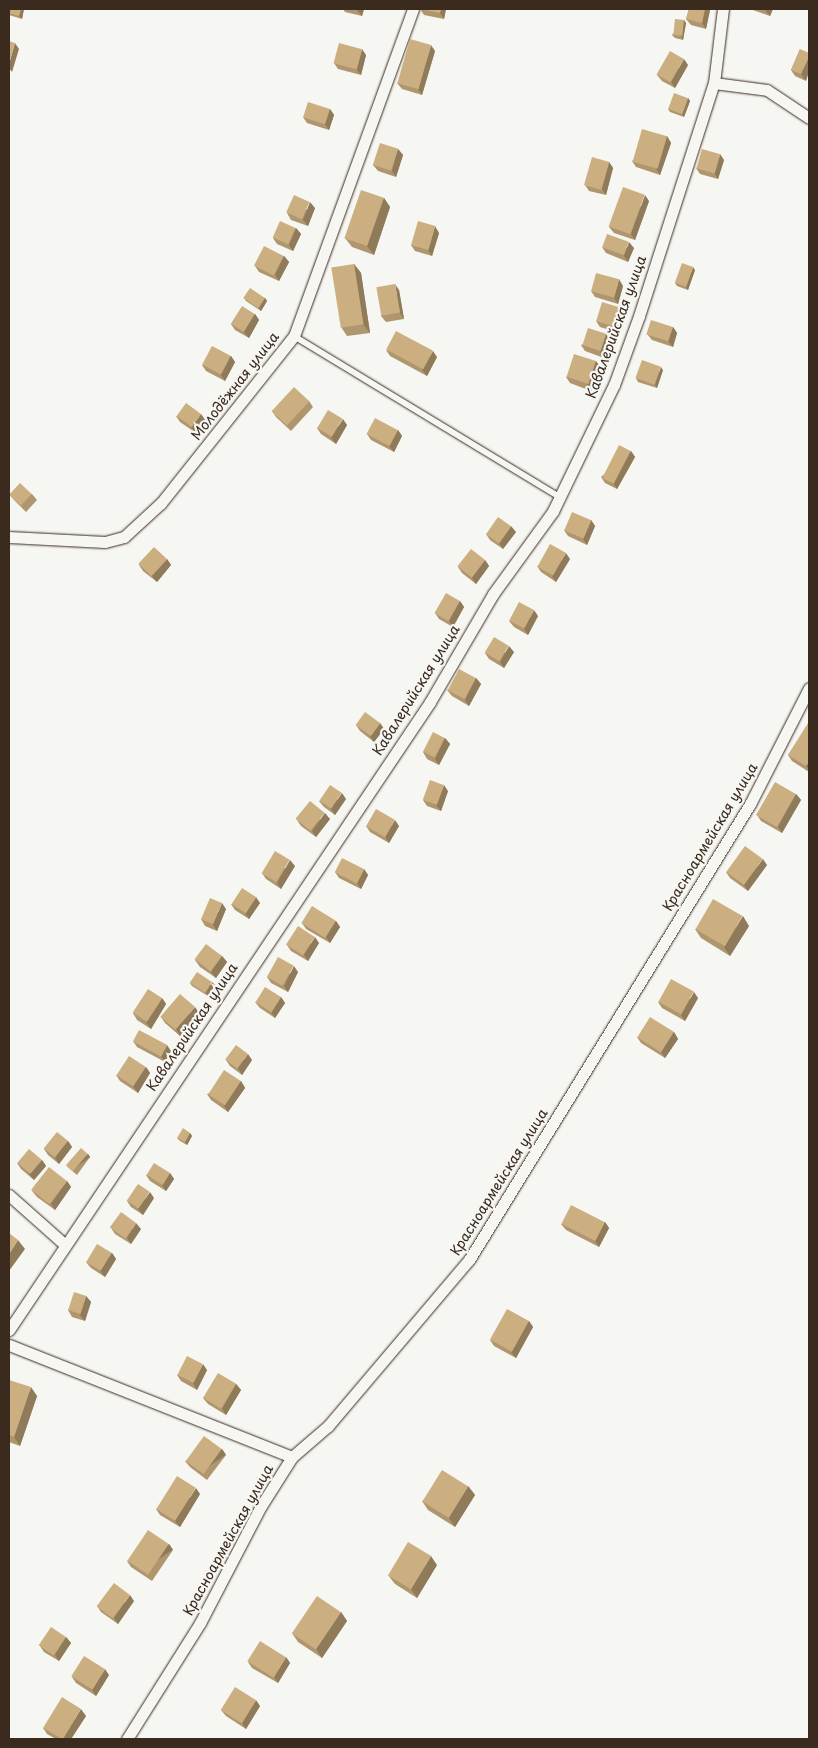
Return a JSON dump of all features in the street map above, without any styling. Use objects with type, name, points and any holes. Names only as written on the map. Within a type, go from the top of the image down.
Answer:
[{"type":"street","name":"Молодёжная улица","points":[[9,537],[105,542],[124,537],[161,503],[294,336],[413,9]]},
{"type":"street","name":"Кавалерийская улица","points":[[9,1330],[64,1244],[430,702],[493,594],[560,497],[614,385],[714,83],[723,9]]},
{"type":"street","points":[[714,83],[766,90],[809,118]]},
{"type":"street","name":"Красноармейская улица","points":[[127,1739],[200,1624],[261,1506],[292,1457],[328,1426],[469,1260],[750,804],[809,688]]},
{"type":"street","points":[[9,1195],[64,1244]]},
{"type":"street","points":[[9,1345],[292,1457]]},
{"type":"lane","points":[[294,336],[560,497]]},
{"type":"building","points":[[9,9],[21,9],[19,16],[9,13]]},
{"type":"building","points":[[420,9],[441,9],[440,13]]},
{"type":"building","points":[[689,9],[705,9],[702,23],[686,19]]},
{"type":"building","points":[[675,19],[684,20],[682,36],[673,35]]},
{"type":"building","points":[[410,39],[431,45],[418,89],[397,83]]},
{"type":"building","points":[[9,41],[15,43],[9,64]]},
{"type":"building","points":[[339,43],[362,49],[357,69],[334,63]]},
{"type":"building","points":[[800,49],[809,53],[801,74],[791,70]]},
{"type":"building","points":[[670,51],[684,59],[670,82],[656,74]]},
{"type":"building","points":[[674,93],[688,98],[682,114],[668,109]]},
{"type":"building","points":[[308,102],[330,109],[325,124],[303,117]]},
{"type":"building","points":[[642,129],[667,136],[658,169],[633,162]]},
{"type":"building","points":[[380,143],[398,149],[391,171],[373,165]]},
{"type":"building","points":[[702,149],[720,154],[715,173],[696,168]]},
{"type":"building","points":[[592,157],[609,162],[601,190],[584,185]]},
{"type":"building","points":[[623,187],[645,195],[630,234],[609,226]]},
{"type":"building","points":[[361,190],[384,198],[367,246],[344,238]]},
{"type":"building","points":[[294,195],[310,202],[302,219],[286,212]]},
{"type":"building","points":[[280,221],[296,228],[288,244],[273,237]]},
{"type":"building","points":[[418,221],[435,226],[428,250],[411,245]]},
{"type":"building","points":[[607,234],[629,242],[624,255],[602,247]]},
{"type":"building","points":[[264,246],[284,256],[274,276],[254,266]]},
{"type":"building","points":[[682,263],[693,267],[686,287],[675,283]]},
{"type":"building","points":[[354,264],[364,324],[341,328],[331,268]]},
{"type":"building","points":[[596,273],[619,279],[614,298],[591,291]]},
{"type":"building","points":[[395,284],[400,313],[381,316],[376,287]]},
{"type":"building","points":[[250,288],[265,298],[258,308],[243,298]]},
{"type":"building","points":[[602,302],[618,307],[612,326],[596,321]]},
{"type":"building","points":[[242,306],[255,314],[244,332],[231,324]]},
{"type":"building","points":[[651,320],[673,327],[668,341],[646,334]]},
{"type":"building","points":[[588,328],[606,334],[601,351],[582,345]]},
{"type":"building","points":[[396,331],[433,351],[423,369],[386,350]]},
{"type":"building","points":[[212,346],[231,356],[221,374],[202,365]]},
{"type":"building","points":[[574,354],[596,361],[588,384],[567,377]]},
{"type":"building","points":[[642,360],[661,367],[654,385],[636,378]]},
{"type":"building","points":[[294,387],[309,401],[287,425],[271,411]]},
{"type":"building","points":[[186,403],[201,414],[192,427],[177,416]]},
{"type":"building","points":[[328,410],[343,419],[332,437],[317,428]]},
{"type":"building","points":[[375,418],[398,430],[390,446],[367,434]]},
{"type":"building","points":[[619,445],[631,451],[614,484],[602,478]]},
{"type":"building","points":[[20,483],[32,494],[21,506],[9,495]]},
{"type":"building","points":[[572,512],[591,520],[584,539],[564,530]]},
{"type":"building","points":[[498,517],[511,526],[499,543],[486,534]]},
{"type":"building","points":[[550,544],[566,553],[553,575],[537,567]]},
{"type":"building","points":[[154,547],[167,559],[151,576],[138,564]]},
{"type":"building","points":[[471,549],[485,560],[472,577],[457,566]]},
{"type":"building","points":[[446,593],[460,601],[448,621],[434,613]]},
{"type":"building","points":[[519,602],[534,610],[524,629],[509,621]]},
{"type":"building","points":[[494,637],[509,646],[499,661],[485,652]]},
{"type":"building","points":[[459,669],[476,678],[465,699],[448,690]]},
{"type":"building","points":[[365,712],[380,723],[371,736],[356,725]]},
{"type":"building","points":[[808,723],[809,762],[806,766],[788,755]]},
{"type":"building","points":[[433,732],[445,738],[435,758],[423,752]]},
{"type":"building","points":[[430,780],[444,785],[437,805],[423,800]]},
{"type":"building","points":[[775,782],[796,794],[777,827],[756,815]]},
{"type":"building","points":[[330,785],[342,793],[331,809],[319,801]]},
{"type":"building","points":[[310,801],[325,813],[310,831],[296,819]]},
{"type":"building","points":[[376,809],[395,820],[385,837],[366,826]]},
{"type":"building","points":[[745,846],[763,859],[744,885],[726,872]]},
{"type":"building","points":[[275,851],[290,860],[276,882],[262,873]]},
{"type":"building","points":[[342,858],[364,869],[357,884],[335,872]]},
{"type":"building","points":[[242,888],[256,897],[246,913],[232,904]]},
{"type":"building","points":[[210,898],[222,903],[213,924],[201,919]]},
{"type":"building","points":[[713,899],[742,916],[725,946],[696,929]]},
{"type":"building","points":[[312,906],[336,921],[325,938],[301,923]]},
{"type":"building","points":[[298,926],[315,937],[303,955],[286,944]]},
{"type":"building","points":[[206,944],[222,956],[211,971],[195,959]]},
{"type":"building","points":[[278,957],[294,966],[283,986],[267,977]]},
{"type":"building","points":[[197,972],[212,982],[205,993],[190,983]]},
{"type":"building","points":[[671,979],[694,992],[681,1014],[658,1002]]},
{"type":"building","points":[[265,987],[281,997],[272,1012],[255,1002]]},
{"type":"building","points":[[148,989],[162,998],[147,1022],[133,1012]]},
{"type":"building","points":[[180,994],[195,1007],[175,1030],[160,1017]]},
{"type":"building","points":[[650,1017],[674,1032],[661,1052],[637,1037]]},
{"type":"building","points":[[139,1030],[167,1045],[161,1057],[133,1041]]},
{"type":"building","points":[[236,1045],[248,1054],[237,1068],[225,1059]]},
{"type":"building","points":[[129,1056],[146,1067],[133,1086],[116,1075]]},
{"type":"building","points":[[224,1070],[241,1081],[225,1105],[208,1094]]},
{"type":"building","points":[[183,1128],[190,1133],[185,1142],[177,1138]]},
{"type":"building","points":[[57,1132],[68,1141],[55,1157],[44,1148]]},
{"type":"building","points":[[81,1148],[88,1154],[73,1171],[66,1165]]},
{"type":"building","points":[[29,1149],[42,1160],[30,1174],[17,1163]]},
{"type":"building","points":[[154,1163],[170,1173],[163,1185],[147,1175]]},
{"type":"building","points":[[49,1167],[67,1181],[49,1204],[31,1190]]},
{"type":"building","points":[[138,1184],[150,1192],[138,1208],[127,1201]]},
{"type":"building","points":[[571,1205],[605,1222],[595,1241],[561,1224]]},
{"type":"building","points":[[121,1212],[136,1223],[125,1239],[110,1227]]},
{"type":"building","points":[[9,1233],[18,1240],[9,1254]]},
{"type":"building","points":[[97,1244],[112,1253],[101,1271],[86,1262]]},
{"type":"building","points":[[74,1292],[86,1296],[80,1314],[68,1310]]},
{"type":"building","points":[[507,1309],[529,1321],[512,1352],[490,1340]]},
{"type":"building","points":[[187,1356],[203,1364],[194,1383],[177,1375]]},
{"type":"building","points":[[218,1373],[236,1384],[221,1409],[203,1398]]},
{"type":"building","points":[[9,1380],[31,1387],[14,1437],[9,1435]]},
{"type":"building","points":[[204,1436],[222,1449],[204,1474],[186,1461]]},
{"type":"building","points":[[442,1470],[468,1486],[449,1518],[422,1501]]},
{"type":"building","points":[[177,1476],[196,1488],[175,1521],[156,1509]]},
{"type":"building","points":[[148,1530],[169,1544],[148,1575],[127,1561]]},
{"type":"building","points":[[408,1542],[431,1556],[411,1589],[388,1575]]},
{"type":"building","points":[[114,1583],[130,1595],[113,1618],[97,1606]]},
{"type":"building","points":[[317,1596],[341,1612],[316,1650],[292,1633]]},
{"type":"building","points":[[51,1627],[66,1637],[54,1655],[39,1645]]},
{"type":"building","points":[[260,1641],[286,1657],[274,1678],[247,1661]]},
{"type":"building","points":[[84,1656],[105,1669],[92,1690],[71,1676]]},
{"type":"building","points":[[235,1687],[256,1700],[242,1723],[221,1710]]},
{"type":"building","points":[[62,1697],[81,1709],[63,1739],[43,1728]]}]
